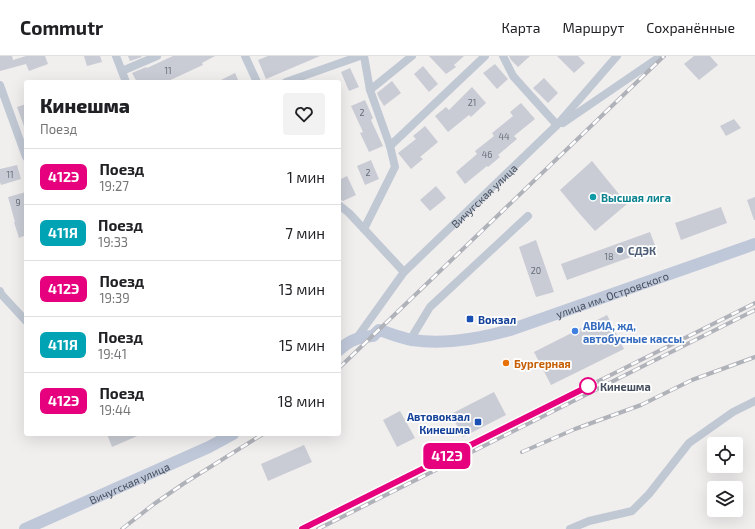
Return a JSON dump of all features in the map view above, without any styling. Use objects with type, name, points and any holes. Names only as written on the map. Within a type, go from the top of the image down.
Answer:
[{"type":"main road","name":"улица им. Островского","points":[[468,340],[510,330],[755,244]]},
{"type":"main road","name":"Вичугская улица","points":[[341,348],[356,339],[373,336],[379,330],[410,340],[454,342],[468,340]]},
{"type":"main road","name":"Вичугская улица","points":[[25,529],[209,447],[229,436]]},
{"type":"street","points":[[116,56],[125,80]]},
{"type":"street","points":[[122,71],[156,56]]},
{"type":"street","points":[[245,56],[256,80]]},
{"type":"street","points":[[292,80],[360,56]]},
{"type":"street","points":[[364,56],[370,90],[390,146],[395,167],[364,229]]},
{"type":"street","points":[[370,90],[412,56]]},
{"type":"street","points":[[390,146],[485,56]]},
{"type":"street","points":[[503,56],[513,76],[557,125]]},
{"type":"street","name":"Вичугская улица","points":[[356,339],[404,272],[557,125],[617,56]]},
{"type":"street","points":[[549,133],[661,56]]},
{"type":"street","points":[[0,85],[24,151]]},
{"type":"street","points":[[18,134],[24,131]]},
{"type":"street","points":[[341,208],[349,213],[404,272]]},
{"type":"street","points":[[410,340],[430,307],[528,216]]},
{"type":"street","points":[[0,291],[1,294],[24,319]]},
{"type":"street","points":[[570,529],[589,521],[632,511],[649,494],[689,443],[733,412],[755,401]]},
{"type":"building","points":[[0,56],[12,56],[13,60],[26,56],[45,56],[48,64],[29,71],[26,64],[0,71]]},
{"type":"building","points":[[84,56],[100,56],[102,62],[87,66]]},
{"type":"building","points":[[128,56],[141,56],[142,57],[130,61]]},
{"type":"building","points":[[173,56],[215,56],[202,63],[203,65],[170,80],[136,80],[132,73],[146,67],[147,68]]},
{"type":"building","points":[[268,56],[320,56],[266,79],[258,60]]},
{"type":"building","points":[[429,56],[464,56],[454,65],[456,67],[446,74]]},
{"type":"building","points":[[509,56],[530,56],[518,67]]},
{"type":"building","points":[[557,56],[578,56],[585,63],[574,73]]},
{"type":"building","points":[[694,56],[710,56],[718,65],[699,80],[684,64]]},
{"type":"building","points":[[495,64],[508,79],[497,89],[483,73]]},
{"type":"building","points":[[423,66],[438,84],[429,92],[414,74]]},
{"type":"building","points":[[350,68],[359,87],[349,91],[341,72]]},
{"type":"building","points":[[235,73],[238,80],[221,80]]},
{"type":"building","points":[[544,78],[558,93],[548,103],[533,88]]},
{"type":"building","points":[[392,81],[401,93],[384,106],[377,93]]},
{"type":"building","points":[[472,87],[486,103],[471,117],[469,115],[448,132],[435,116],[446,107],[449,110]]},
{"type":"building","points":[[365,100],[373,118],[371,120],[383,146],[369,152],[360,133],[363,132],[351,106]]},
{"type":"building","points":[[521,103],[535,119],[514,136],[517,139],[498,155],[500,157],[465,184],[456,172],[477,154],[475,151],[494,136],[492,133],[513,116],[510,112]]},
{"type":"building","points":[[24,105],[24,126],[17,107]]},
{"type":"building","points":[[734,119],[741,128],[726,136],[720,126]]},
{"type":"building","points":[[425,126],[438,142],[420,157],[423,159],[411,169],[398,153],[416,139],[413,136]]},
{"type":"building","points":[[371,160],[379,179],[365,185],[357,166]]},
{"type":"building","name":"Высшая лига","points":[[592,161],[627,204],[595,231],[560,190]]},
{"type":"building","points":[[17,165],[21,179],[1,185],[0,169]]},
{"type":"building","points":[[347,176],[356,195],[343,201],[341,200],[341,179]]},
{"type":"building","points":[[436,186],[446,198],[430,211],[420,200]]},
{"type":"building","points":[[24,193],[24,236],[19,238],[14,222],[8,197]]},
{"type":"building","points":[[755,197],[755,220],[754,220],[747,200]]},
{"type":"building","points":[[721,207],[727,223],[681,240],[675,223]]},
{"type":"building","points":[[650,232],[656,248],[567,280],[561,264]]},
{"type":"building","points":[[536,240],[554,292],[536,297],[519,247]]},
{"type":"building","name":"Кинешма","points":[[607,315],[624,349],[551,385],[534,352]]},
{"type":"building","points":[[494,392],[506,415],[463,437],[451,414]]},
{"type":"building","points":[[400,411],[415,438],[397,447],[383,420]]},
{"type":"building","points":[[108,436],[137,436],[112,447]]},
{"type":"building","points":[[304,445],[312,462],[268,481],[261,464]]},
{"type":"railway","points":[[341,366],[664,56]]},
{"type":"railway","points":[[302,529],[755,303]]},
{"type":"railway","points":[[318,529],[755,310]]},
{"type":"railway","points":[[522,452],[575,429],[641,405],[692,380],[755,357]]},
{"type":"railway","points":[[122,529],[183,484],[260,436]]},
{"type":"train","name":"412Э","points":[[302,529],[593,384]]},
{"type":"place","name":"Высшая лига","points":[[593,197]]},
{"type":"place","name":"СДЭК","points":[[620,250]]},
{"type":"place","name":"Вокзал","points":[[470,319]]},
{"type":"place","name":"АВИА, жд, автобусные кассы.","points":[[575,331]]},
{"type":"place","name":"Бургерная","points":[[506,363]]},
{"type":"place","name":"Кинешма","points":[[588,386]]},
{"type":"place","name":"Автовокзал Кинешма","points":[[478,422]]}]
